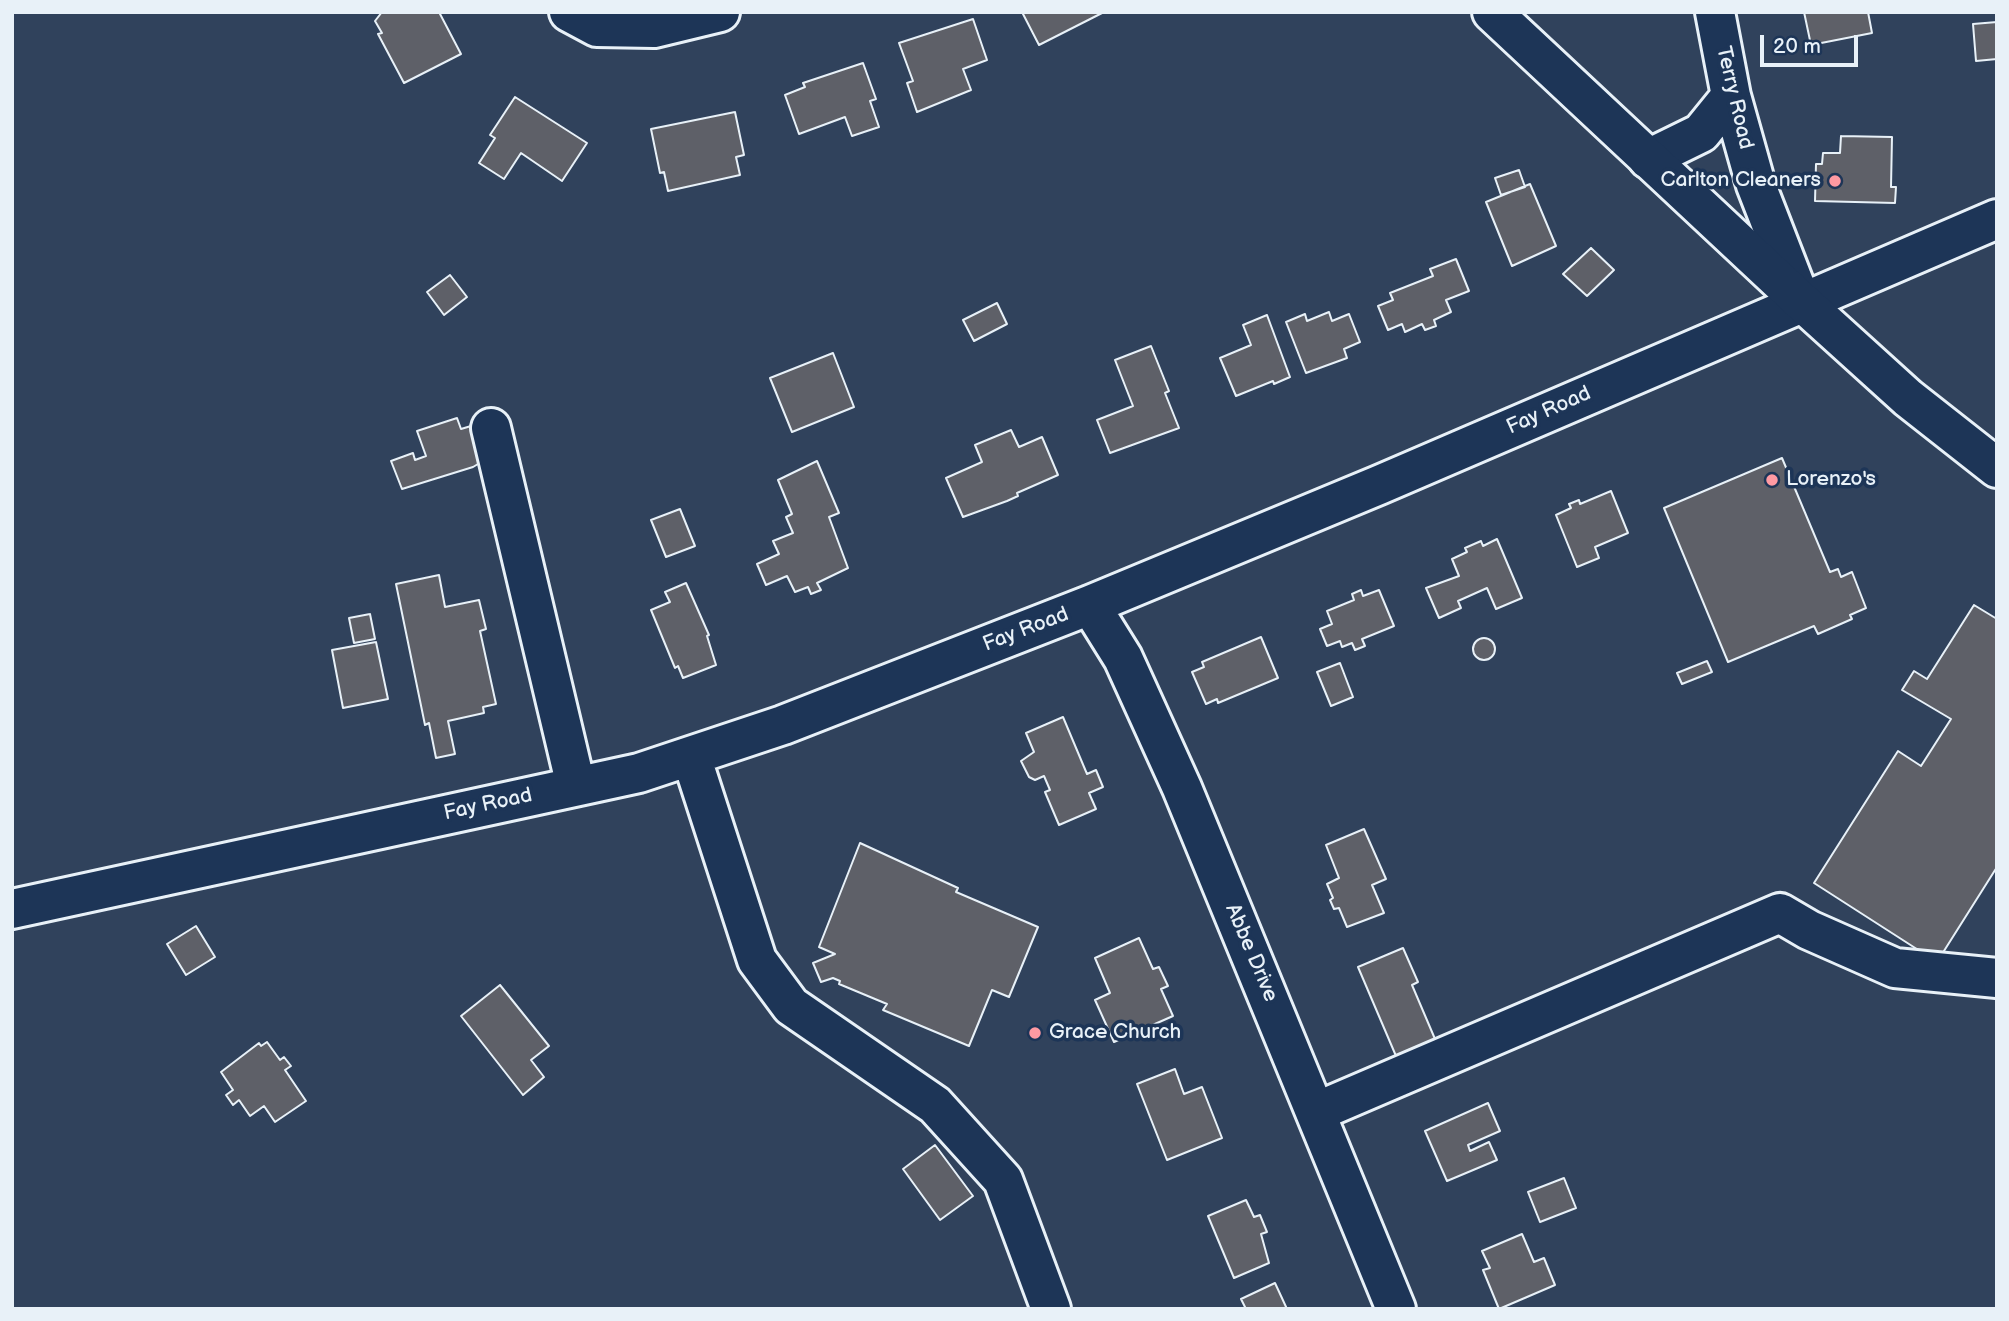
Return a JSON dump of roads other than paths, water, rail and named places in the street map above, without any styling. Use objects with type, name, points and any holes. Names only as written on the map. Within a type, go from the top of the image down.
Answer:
[{"type":"street","points":[[569,12],[597,27],[654,28],[720,12]]},
{"type":"street","points":[[1492,12],[1908,398],[1997,468]]},
{"type":"street","name":"Terry Road","points":[[1715,12],[1731,96],[1756,185],[1801,301]]},
{"type":"street","points":[[1648,159],[1701,132],[1731,96]]},
{"type":"street","name":"Fay Road","points":[[12,909],[639,773],[691,756],[783,724],[1090,605],[1379,485],[1801,301],[1997,219]]},
{"type":"street","points":[[491,428],[576,786]]},
{"type":"street","name":"Abbe Drive","points":[[1090,605],[1123,658],[1182,788],[1396,1309]]},
{"type":"street","points":[[691,756],[757,960],[791,1006],[935,1105],[1003,1180],[1051,1309]]},
{"type":"street","points":[[1317,1112],[1780,913],[1809,930],[1895,968],[1997,978]]},
{"type":"place","name":"Carlton Cleaners","points":[[1835,181]]},
{"type":"place","name":"Lorenzo's","points":[[1772,480]]},
{"type":"place","name":"Grace Church","points":[[1035,1033]]}]
